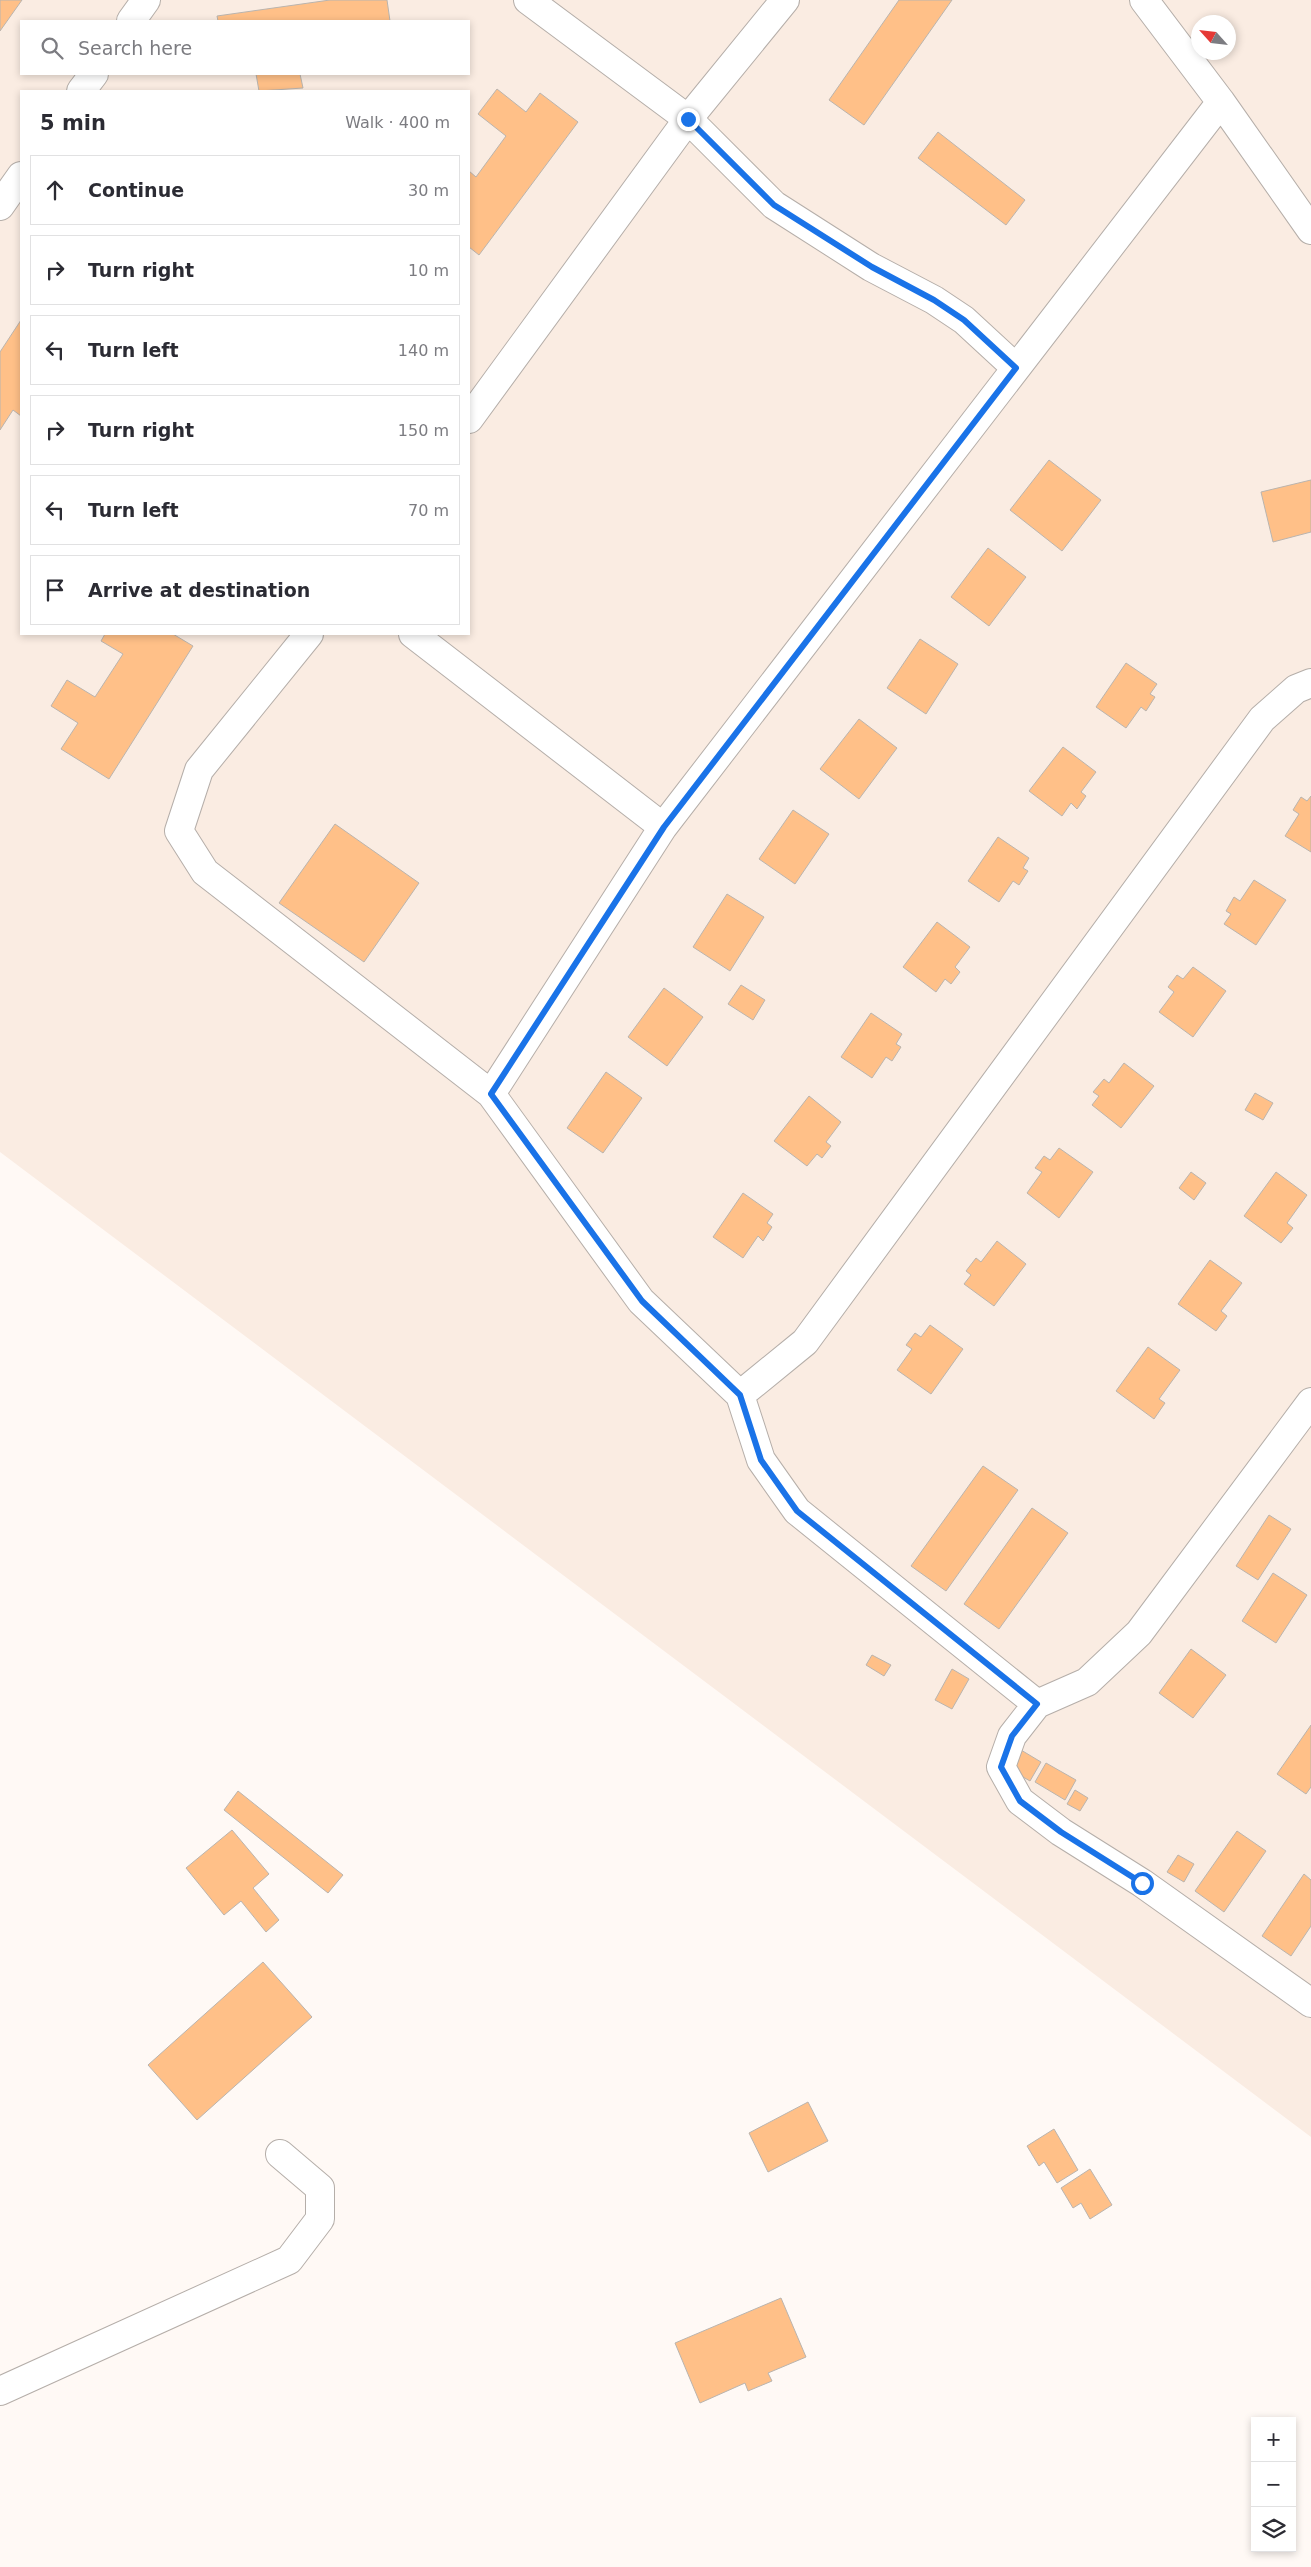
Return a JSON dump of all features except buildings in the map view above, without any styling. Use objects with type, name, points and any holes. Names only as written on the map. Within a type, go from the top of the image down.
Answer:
[{"type":"street","points":[[132,20],[146,0]]},
{"type":"street","points":[[528,0],[688,119],[774,205],[872,267],[934,300],[964,320],[1016,368]]},
{"type":"street","points":[[470,418],[688,119],[785,0]]},
{"type":"street","points":[[1144,0],[1221,102],[1311,230]]},
{"type":"street","points":[[82,90],[93,75]]},
{"type":"street","points":[[491,1094],[664,827],[1221,102]]},
{"type":"street","points":[[0,206],[20,177]]},
{"type":"street","points":[[308,635],[199,770],[179,831],[205,872],[491,1094],[642,1301],[740,1395],[761,1460],[797,1511],[1037,1704]]},
{"type":"street","points":[[414,635],[664,827]]},
{"type":"street","points":[[740,1395],[804,1342],[1262,719],[1296,689],[1311,683]]},
{"type":"street","points":[[1311,1402],[1139,1632],[1087,1682],[1037,1704],[1012,1736],[1001,1767],[1020,1801],[1061,1832],[1142,1883],[1311,2003]]},
{"type":"street","points":[[0,2391],[289,2260],[320,2219],[320,2188],[280,2154]]},
{"type":"shaded area","points":[[0,0],[1311,0],[1311,2137],[0,1152]]},
{"type":"route","points":[[688,119],[774,205],[872,267],[906,287],[934,300],[964,320],[1016,368],[664,827],[491,1094],[642,1301],[740,1395],[761,1460],[797,1511],[1037,1704],[1012,1736],[1001,1767],[1020,1801],[1061,1832],[1142,1883]]}]
